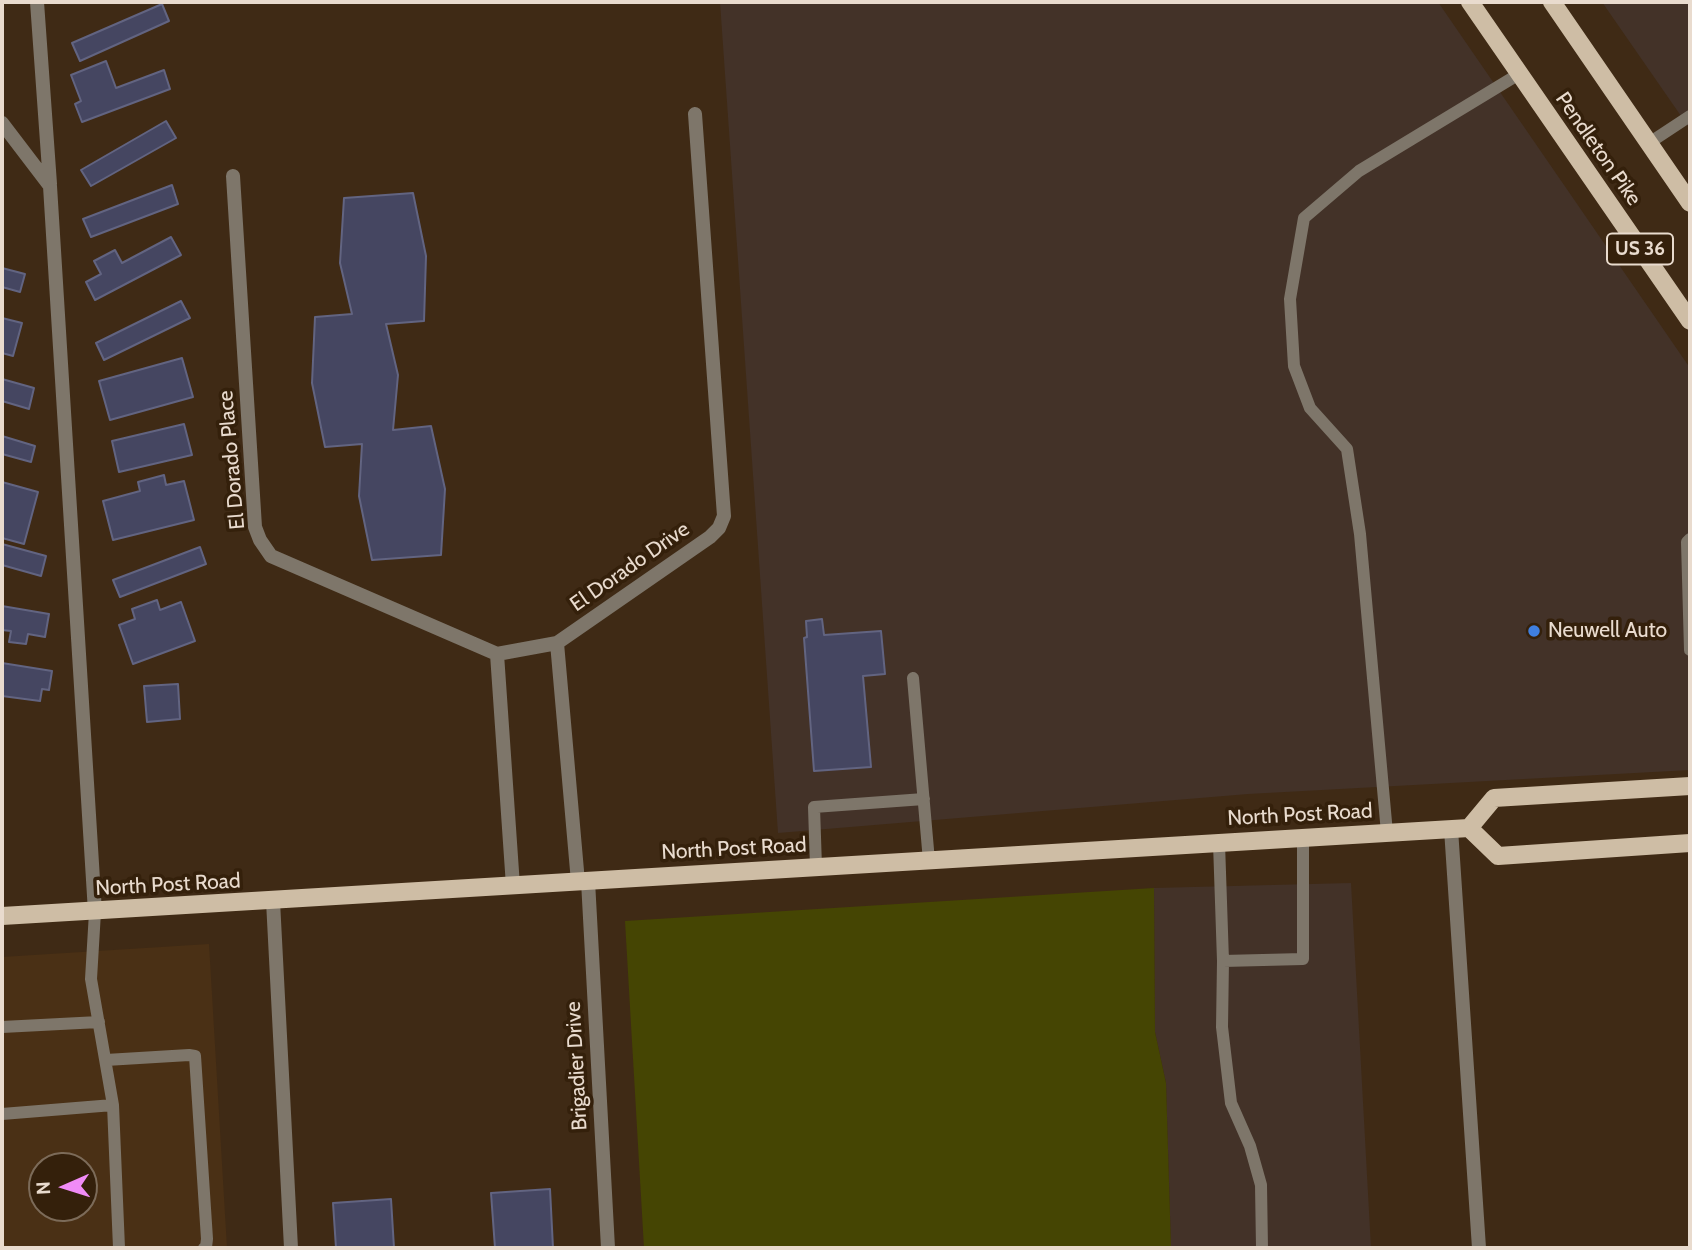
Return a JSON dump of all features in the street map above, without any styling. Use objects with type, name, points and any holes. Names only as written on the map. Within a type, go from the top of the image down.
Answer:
[{"type":"main road","name":"Pendleton Pike","points":[[1470,2],[1690,321]]},
{"type":"main road","points":[[1552,2],[1690,203]]},
{"type":"main road","points":[[1690,786],[1494,798],[1460,828],[1498,856],[1690,843]]},
{"type":"main road","name":"North Post Road","points":[[2,916],[1460,828]]},
{"type":"street","points":[[37,2],[95,912]]},
{"type":"street","name":"El Dorado Drive","points":[[557,643],[710,537],[719,528],[724,516],[695,114]]},
{"type":"street","points":[[2,123],[50,186]]},
{"type":"street","name":"El Dorado Place","points":[[233,176],[255,527],[260,540],[271,556],[497,654]]},
{"type":"street","points":[[513,886],[497,654],[557,643],[583,881]]},
{"type":"street","points":[[1460,828],[1479,1248]]},
{"type":"street","name":"Brigadier Drive","points":[[583,881],[608,1248]]},
{"type":"street","points":[[273,901],[292,1248]]},
{"type":"lane","points":[[1387,833],[1360,534],[1347,449],[1311,408],[1294,366],[1290,299],[1304,218],[1359,171],[1519,74]]},
{"type":"lane","points":[[1649,143],[1690,116]]},
{"type":"lane","points":[[1690,539],[1687,542],[1690,650]]},
{"type":"lane","points":[[914,678],[929,861]]},
{"type":"lane","points":[[816,867],[814,807],[924,799]]},
{"type":"lane","points":[[1223,961],[1303,959],[1303,838]]},
{"type":"lane","points":[[1219,843],[1222,1027],[1231,1103],[1250,1146],[1261,1185],[1262,1248]]},
{"type":"lane","points":[[95,912],[91,979],[113,1105],[119,1248]]},
{"type":"lane","points":[[2,1027],[99,1022]]},
{"type":"lane","points":[[106,1060],[195,1056],[207,1239],[204,1248]]},
{"type":"lane","points":[[2,1114],[113,1105]]},
{"type":"shaded area","points":[[720,2],[1438,2],[1690,368],[1690,770],[1248,794],[778,833]]},
{"type":"shaded area","points":[[1602,2],[1690,2],[1690,129]]},
{"type":"shaded area","points":[[1351,883],[1371,1248],[1171,1248],[1166,1083],[1155,1032],[1154,888]]},
{"type":"shaded area","points":[[1154,888],[1155,1032],[1166,1083],[1171,1248],[644,1248],[625,921]]},
{"type":"shaded area","points":[[209,944],[227,1248],[2,1248],[2,957]]},
{"type":"building","points":[[162,4],[169,21],[80,61],[72,43]]},
{"type":"building","points":[[106,61],[116,88],[164,70],[170,89],[82,122],[75,104],[81,101],[71,75]]},
{"type":"building","points":[[166,121],[176,138],[91,186],[81,170]]},
{"type":"building","points":[[172,185],[178,204],[91,237],[83,219]]},
{"type":"building","points":[[413,193],[426,256],[424,321],[386,324],[398,375],[393,430],[431,426],[445,489],[441,555],[372,560],[359,496],[362,444],[325,447],[312,383],[315,317],[352,314],[340,263],[344,198]]},
{"type":"building","points":[[171,237],[181,255],[95,300],[86,282],[101,274],[94,261],[115,250],[122,263]]},
{"type":"building","points":[[2,268],[25,274],[20,292],[2,287]]},
{"type":"building","points":[[181,301],[190,318],[104,360],[96,343]]},
{"type":"building","points":[[2,318],[22,323],[13,356],[2,353]]},
{"type":"building","points":[[182,358],[193,397],[110,420],[99,381]]},
{"type":"building","points":[[2,379],[34,388],[29,409],[2,401]]},
{"type":"building","points":[[184,424],[192,455],[119,472],[112,441]]},
{"type":"building","points":[[2,436],[35,446],[31,462],[2,454]]},
{"type":"building","points":[[164,475],[166,485],[184,481],[194,520],[113,540],[103,501],[140,491],[138,482]]},
{"type":"building","points":[[2,482],[38,492],[24,544],[2,538]]},
{"type":"building","points":[[2,544],[46,556],[41,576],[2,565]]},
{"type":"building","points":[[200,547],[206,564],[120,597],[113,580]]},
{"type":"building","points":[[157,600],[160,610],[181,602],[195,641],[133,664],[119,625],[135,619],[132,609]]},
{"type":"building","points":[[2,606],[49,614],[45,637],[28,634],[26,644],[9,642],[11,631],[2,630]]},
{"type":"building","points":[[822,619],[824,635],[881,631],[885,674],[863,676],[871,767],[814,771],[804,638],[807,637],[806,621]]},
{"type":"building","points":[[2,663],[52,671],[49,690],[42,689],[40,701],[2,696]]},
{"type":"building","points":[[178,684],[180,719],[147,722],[144,686]]},
{"type":"building","points":[[550,1189],[553,1248],[495,1248],[491,1193]]},
{"type":"building","points":[[391,1199],[394,1248],[336,1248],[333,1203]]},
{"type":"place","name":"Neuwell Auto","points":[[1534,631]]}]
